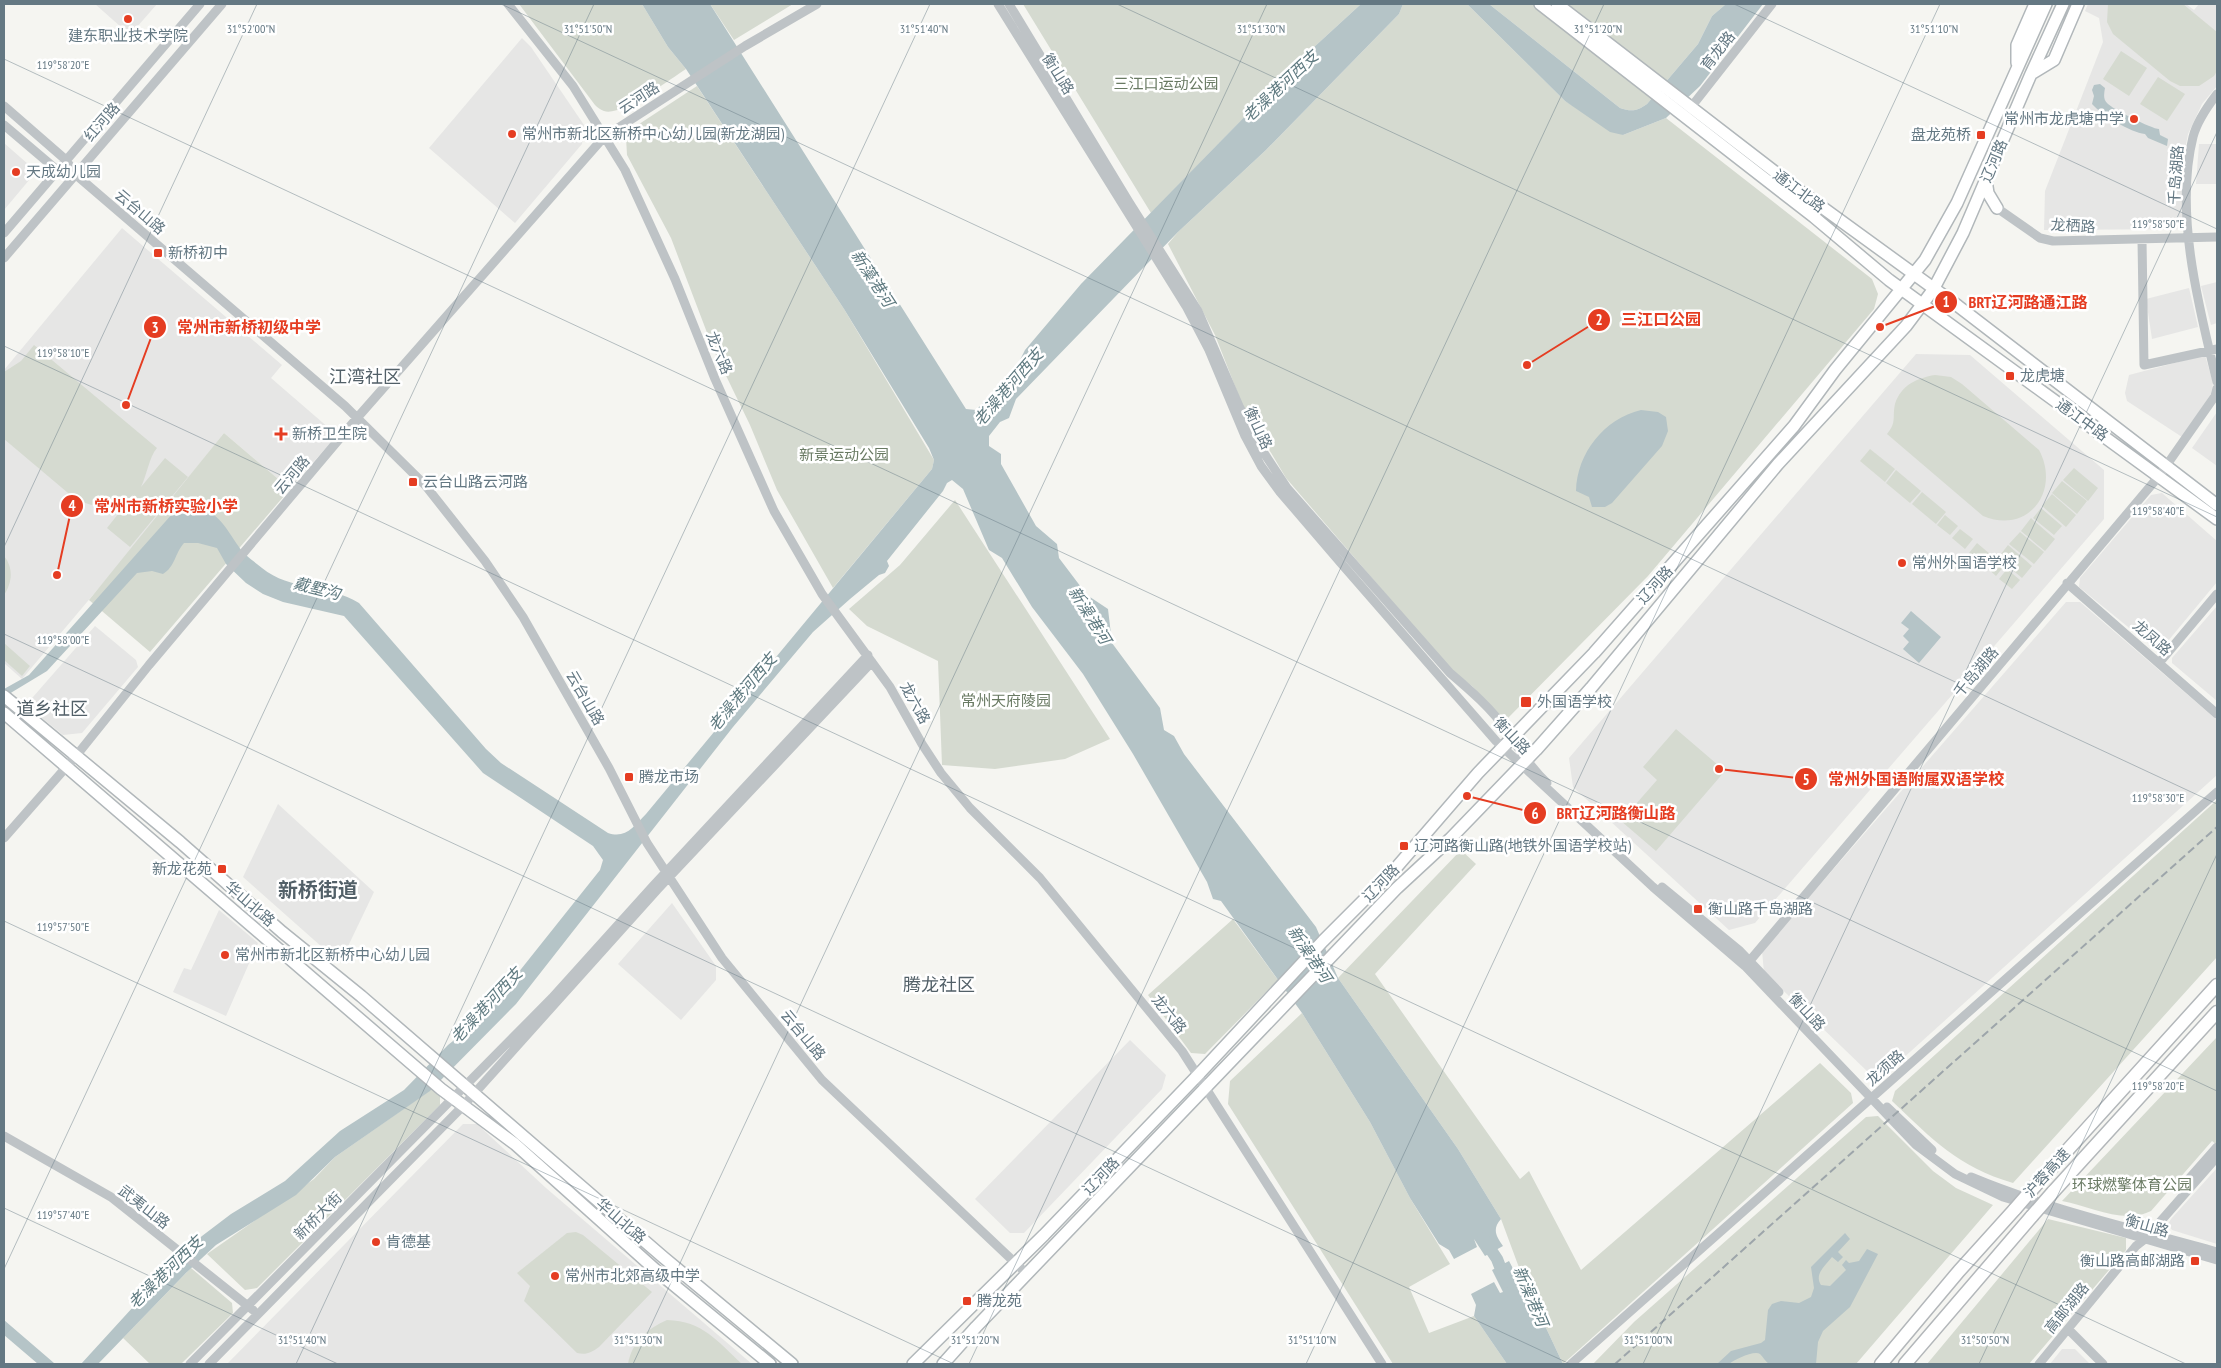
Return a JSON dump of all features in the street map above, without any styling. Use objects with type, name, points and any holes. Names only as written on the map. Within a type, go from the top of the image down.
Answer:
[{"type":"highway","name":"沪蓉高速","points":[[1882,1364],[1959,1271],[2217,985]]},
{"type":"highway","name":"沪蓉高速","points":[[1905,1364],[2053,1192],[2217,1012]]},
{"type":"main road","points":[[1540,4],[1686,110]]},
{"type":"main road","points":[[1557,4],[1650,83]]},
{"type":"main road","points":[[2017,67],[2017,45],[2035,4]]},
{"type":"main road","name":"辽河路","points":[[913,1364],[1016,1263],[1198,1075],[1323,941],[1395,869],[1447,808],[1594,653],[1776,447],[1925,260],[1957,203],[2046,4]]},
{"type":"main road","name":"辽河路","points":[[943,1364],[1332,955],[1524,763],[1591,688],[1778,464],[1816,421],[1855,383],[1923,304],[1933,290],[1972,213],[2031,74],[2064,4]]},
{"type":"main road","points":[[2031,74],[2054,60],[2078,4]]},
{"type":"main road","name":"通江北路","points":[[1686,110],[1933,290]]},
{"type":"main road","name":"通江北路","points":[[1686,110],[1902,289],[1923,304]]},
{"type":"main road","points":[[1986,180],[1988,193],[1997,208]]},
{"type":"main road","points":[[1972,213],[1981,206],[1988,205],[1997,208]]},
{"type":"main road","name":"通江中路","points":[[1933,290],[2217,505]]},
{"type":"main road","name":"通江中路","points":[[1923,304],[2217,519]]},
{"type":"main road","name":"华山北路","points":[[6,698],[428,1053],[663,1257],[792,1364]]},
{"type":"main road","name":"华山北路","points":[[4,712],[417,1066],[441,1089],[515,1144],[658,1272],[770,1364]]},
{"type":"street","name":"红河路","points":[[4,233],[200,4]]},
{"type":"street","name":"红河路","points":[[4,258],[74,174],[222,4]]},
{"type":"street","name":"龙六路","points":[[508,4],[573,86],[625,170],[658,242],[714,379],[774,511],[838,619],[890,687],[922,744],[942,773],[970,808],[1040,878],[1182,1051],[1382,1364]]},
{"type":"street","name":"云河路","points":[[4,838],[76,756],[226,573],[247,552],[357,418],[604,136],[745,46],[817,4]]},
{"type":"street","name":"衡山路","points":[[998,4],[1158,256],[1209,350],[1245,436],[1261,466],[1280,492],[1340,562],[1524,763],[1653,887],[1747,963],[1873,1097],[1949,1164],[1970,1176],[2004,1191],[2217,1260]]},
{"type":"street","name":"衡山路","points":[[1009,4],[1138,224]]},
{"type":"street","name":"育龙路","points":[[1686,110],[1772,4]]},
{"type":"street","name":"千岛湖路","points":[[2217,94],[2205,109],[2193,135],[2188,167],[2188,238],[2213,350],[2217,382]]},
{"type":"street","name":"云台山路","points":[[4,106],[66,160],[74,174],[357,418],[425,485],[485,561],[523,617],[647,843],[722,958],[822,1080],[1027,1274]]},
{"type":"street","name":"云台山路","points":[[4,125],[57,170],[74,174]]},
{"type":"street","name":"龙栖路","points":[[1997,208],[2040,238],[2052,241],[2217,237]]},
{"type":"street","points":[[2142,240],[2144,364],[2213,350]]},
{"type":"street","name":"衡山路","points":[[1158,256],[1198,311],[1239,406],[1264,453],[1287,488],[1450,673],[1471,692],[1505,729],[1507,744]]},
{"type":"street","name":"千岛湖路","points":[[1747,963],[2167,467],[2216,396],[2217,388]]},
{"type":"street","name":"龙凤路","points":[[2067,584],[2217,714]]},
{"type":"street","points":[[2159,663],[2217,594]]},
{"type":"street","points":[[470,1089],[667,875],[870,659]]},
{"type":"street","name":"龙须路","points":[[1573,1363],[2217,792]]},
{"type":"street","name":"新桥大街","points":[[190,1364],[453,1098],[470,1089]]},
{"type":"street","name":"新桥大街","points":[[209,1364],[463,1106],[470,1089]]},
{"type":"street","name":"武夷山路","points":[[4,1136],[111,1197],[258,1314]]},
{"type":"street","name":"高邮湖路","points":[[2038,1364],[2217,1147]]},
{"type":"street","name":"高邮湖路","points":[[2143,1237],[2217,1157]]},
{"type":"street","name":"衡山路","points":[[2143,1237],[2217,1252]]},
{"type":"street","points":[[2068,1328],[2103,1364]]},
{"type":"shaded area","name":"建东职业技术学院","points":[[95,4],[157,4],[130,35]]},
{"type":"shaded area","name":"常州市龙虎塘中学","points":[[2088,4],[2186,4],[2194,10],[2199,4],[2217,4],[2217,86],[2202,104],[2188,134],[2182,165],[2184,229],[2044,230],[2045,191],[2103,42],[2099,18],[2085,11]]},
{"type":"shaded area","name":"常州市新北区新桥中心幼儿园(新龙湖园)","points":[[522,38],[531,47],[584,125],[582,144],[515,223],[429,148]]},
{"type":"shaded area","name":"天成幼儿园","points":[[4,143],[28,164],[30,179],[4,210]]},
{"type":"shaded area","points":[[2199,144],[2217,144],[2217,184],[2196,184]]},
{"type":"shaded area","points":[[122,228],[282,365],[271,378],[337,435],[290,489],[224,433],[131,550],[22,679],[4,663],[4,370]]},
{"type":"shaded area","points":[[2217,282],[2217,323],[2211,325],[2201,286]]},
{"type":"shaded area","points":[[2189,288],[2198,327],[2152,339],[2146,299]]},
{"type":"shaded area","name":"常州外国语学校","points":[[1916,354],[1970,355],[2104,470],[2104,519],[1755,923],[1729,930],[1573,787],[1569,758]]},
{"type":"shaded area","points":[[2205,355],[2213,383],[2211,394],[2182,437],[2127,401],[2125,393],[2129,375]]},
{"type":"shaded area","points":[[2217,412],[2217,466],[2192,448]]},
{"type":"shaded area","points":[[2162,493],[2217,541],[2217,582],[2163,647],[2155,649],[2079,587],[2080,578],[2151,495]]},
{"type":"shaded area","points":[[2066,602],[2080,602],[2217,720],[2217,775],[1890,1070],[1868,1072],[1764,972],[1762,951]]},
{"type":"shaded area","points":[[2217,606],[2217,701],[2172,663],[2172,658]]},
{"type":"shaded area","points":[[95,626],[136,660],[138,667],[82,733],[63,735],[26,705]]},
{"type":"shaded area","points":[[278,804],[374,892],[340,963],[243,877]]},
{"type":"shaded area","points":[[672,903],[716,966],[716,980],[681,1020],[618,964]]},
{"type":"shaded area","name":"常州市新北区新桥中心幼儿园","points":[[219,910],[258,943],[226,1016],[173,992],[184,968],[191,970]]},
{"type":"shaded area","points":[[1130,1040],[1166,1075],[1162,1089],[1024,1233],[1010,1233],[975,1199]]},
{"type":"shaded area","points":[[463,1124],[477,1124],[546,1188],[752,1364],[227,1364]]},
{"type":"shaded area","points":[[2217,1168],[2217,1244],[2172,1230],[2168,1224],[2171,1219]]},
{"type":"shaded area","points":[[2062,1349],[2075,1349],[2090,1364],[2050,1364]]},
{"type":"green space","points":[[519,4],[642,4],[668,47],[686,69],[633,103],[612,111],[604,111],[595,105]]},
{"type":"green space","points":[[710,4],[793,4],[734,40]]},
{"type":"green space","name":"三江口运动公园","points":[[1023,4],[1361,4],[1301,59],[1151,213]]},
{"type":"green space","points":[[1403,4],[1467,4],[1565,101],[1623,135],[1666,118],[1872,279],[1878,294],[1874,309],[1648,576],[1508,718],[1503,719],[1472,686],[1452,671],[1286,478],[1242,404],[1215,335],[1168,244],[1178,232],[1266,150],[1399,14]]},
{"type":"green space","points":[[1489,4],[1726,4],[1712,16],[1698,44],[1647,104],[1637,109],[1628,110],[1620,108]]},
{"type":"green space","points":[[2108,4],[2183,4],[2217,32],[2217,71],[2214,76],[2199,86],[2180,86],[2170,81],[2113,34],[2107,22]]},
{"type":"green space","points":[[2121,51],[2147,68],[2129,96],[2103,79]]},
{"type":"green space","points":[[2158,77],[2185,94],[2167,121],[2140,104]]},
{"type":"green space","name":"新景运动公园","points":[[697,86],[844,309],[934,460],[932,469],[833,588],[777,490],[750,425],[714,351],[671,238],[627,155],[626,137],[630,130]]},
{"type":"green space","points":[[34,345],[157,448],[152,456],[141,487],[165,458],[188,477],[130,547],[107,528],[134,494],[127,500],[113,506],[97,506],[82,502],[74,498],[4,439],[4,372],[21,361]]},
{"type":"green space","points":[[1935,375],[1951,377],[1962,384],[2039,450],[2045,465],[2046,480],[2043,494],[2036,506],[2026,514],[2014,519],[1999,520],[1983,516],[1887,434],[1894,420],[1895,404],[1901,392],[1916,380]]},
{"type":"green space","points":[[224,433],[290,489],[150,652],[89,600]]},
{"type":"green space","points":[[1870,449],[1895,469],[1885,482],[1860,461]]},
{"type":"green space","points":[[2074,468],[2098,488],[2088,501],[2063,480]]},
{"type":"green space","points":[[1896,470],[1921,491],[1910,503],[1886,483]]},
{"type":"green space","points":[[2062,481],[2087,501],[2077,514],[2052,493]]},
{"type":"green space","points":[[1922,492],[1946,512],[1936,524],[1912,504]]},
{"type":"green space","points":[[2052,494],[2076,515],[2066,527],[2042,506]]},
{"type":"green space","name":"常州天府陵园","points":[[955,500],[1110,739],[1065,759],[995,769],[942,765],[938,661],[867,626],[849,609],[900,565]]},
{"type":"green space","points":[[2041,508],[2062,526],[2054,535],[2033,518]]},
{"type":"green space","points":[[1945,515],[1958,526],[1950,535],[1937,525]]},
{"type":"green space","points":[[2031,518],[2055,539],[2045,551],[2021,531]]},
{"type":"green space","points":[[1960,529],[1973,539],[1965,549],[1952,538]]},
{"type":"green space","points":[[2020,532],[2044,552],[2034,564],[2009,544]]},
{"type":"green space","points":[[1977,543],[1990,554],[1982,563],[1969,553]]},
{"type":"green space","points":[[2008,545],[2032,566],[2022,578],[1998,558]]},
{"type":"green space","points":[[4,556],[11,570],[11,576],[9,586],[4,595]]},
{"type":"green space","points":[[1991,556],[2004,566],[1996,576],[1984,565]]},
{"type":"green space","points":[[2007,569],[2020,580],[2012,589],[1999,579]]},
{"type":"green space","points":[[4,643],[30,666],[22,676],[4,660]]},
{"type":"green space","points":[[1676,729],[1725,771],[1656,851],[1621,821],[1657,780],[1643,767]]},
{"type":"green space","points":[[2217,800],[2217,957],[2013,1183],[1977,1169],[1961,1160],[1920,1128],[1892,1101],[1895,1091]]},
{"type":"green space","points":[[1461,850],[1476,864],[1375,974],[1520,1179],[1529,1171],[1581,1270],[1820,1063],[1851,1093],[1853,1103],[1563,1364],[1524,1281],[1501,1219],[1458,1149],[1338,978]]},
{"type":"green space","points":[[1233,919],[1278,980],[1205,1054],[1191,1053],[1148,995]]},
{"type":"green space","points":[[1302,1013],[1370,1122],[1410,1198],[1450,1264],[1409,1287],[1429,1333],[1474,1316],[1507,1364],[1393,1364],[1228,1104],[1230,1081]]},
{"type":"green space","name":"环球燃擎体育公园","points":[[2217,1037],[2217,1145],[2212,1141],[2151,1211],[2140,1215],[2118,1215],[2062,1201]]},
{"type":"green space","points":[[432,1089],[440,1096],[440,1105],[257,1288],[245,1290],[207,1254],[314,1179],[335,1157]]},
{"type":"green space","points":[[1878,1116],[1933,1171],[1956,1188],[1993,1205],[1856,1364],[1593,1364],[1634,1322],[1866,1117]]},
{"type":"green space","points":[[2048,1219],[2126,1238],[2126,1250],[2029,1364],[1927,1364]]},
{"type":"green space","points":[[576,1232],[583,1235],[652,1292],[599,1347],[586,1354],[577,1353],[524,1301],[530,1286],[517,1273],[567,1233]]},
{"type":"green space","points":[[191,1268],[232,1303],[233,1313],[181,1364],[150,1364],[123,1338]]},
{"type":"green space","points":[[667,1320],[680,1321],[700,1328],[717,1340],[742,1364],[628,1364],[633,1349],[642,1337]]},
{"type":"water","points":[[642,4],[710,4],[966,409],[976,410],[1015,370],[1025,350],[1081,284],[1301,59],[1361,4],[1403,4],[1399,14],[1266,150],[1178,232],[1016,399],[1009,418],[1000,422],[989,436],[989,446],[1001,454],[1001,464],[1036,526],[1057,544],[1059,558],[1087,595],[1108,609],[1112,643],[1160,708],[1164,730],[1174,736],[1184,754],[1316,927],[1338,978],[1458,1149],[1501,1219],[1496,1232],[1503,1246],[1485,1256],[1474,1239],[1477,1247],[1454,1259],[1449,1250],[1439,1244],[1410,1198],[1370,1122],[1302,1013],[1221,901],[1213,899],[1207,882],[1133,754],[1083,674],[1032,607],[1002,558],[989,550],[963,489],[952,480],[947,483],[943,491],[887,561],[889,566],[885,573],[879,575],[813,632],[733,727],[516,1004],[430,1091],[335,1157],[296,1195],[216,1245],[186,1273],[98,1364],[81,1364],[176,1260],[202,1236],[231,1214],[285,1181],[340,1131],[404,1090],[448,1045],[483,1017],[600,870],[603,860],[593,846],[483,773],[344,616],[283,602],[263,594],[246,583],[226,564],[217,548],[198,543],[184,543],[173,564],[163,574],[152,571],[137,573],[47,671],[4,697],[4,689],[29,675],[173,513],[196,508],[205,510],[220,520],[244,553],[273,575],[297,584],[335,593],[359,603],[486,749],[501,763],[608,833],[625,833],[646,814],[932,469],[934,460],[929,448],[844,309],[686,69],[668,47]]},
{"type":"water","points":[[1467,4],[1489,4],[1620,108],[1631,110],[1647,104],[1698,44],[1712,16],[1726,4],[1763,4],[1700,86],[1666,118],[1623,135],[1610,132],[1565,101]]},
{"type":"water","points":[[2100,84],[2105,88],[2104,98],[2107,103],[2132,118],[2159,129],[2160,135],[2168,139],[2167,146],[2148,138],[2145,134],[2125,127],[2097,109],[2092,104],[2094,96],[2092,90],[2094,85]]},
{"type":"water","points":[[1641,410],[1658,412],[1666,417],[1668,431],[1662,446],[1612,503],[1605,507],[1592,507],[1589,497],[1576,491],[1581,464],[1587,451],[1604,430],[1615,421]]},
{"type":"water","points":[[1911,611],[1941,637],[1919,663],[1903,649],[1909,642],[1903,636],[1909,629],[1901,623]]},
{"type":"water","points":[[1845,1233],[1850,1239],[1838,1252],[1843,1257],[1838,1262],[1832,1257],[1824,1267],[1819,1277],[1821,1285],[1830,1286],[1846,1270],[1842,1265],[1846,1260],[1849,1263],[1859,1261],[1867,1249],[1878,1254],[1850,1307],[1823,1331],[1818,1342],[1816,1364],[1769,1364],[1760,1354],[1753,1353],[1729,1364],[1717,1364],[1731,1351],[1761,1343],[1765,1340],[1768,1310],[1772,1304],[1781,1301],[1799,1303],[1811,1297],[1814,1288],[1811,1267]]},
{"type":"water","points":[[1509,1261],[1518,1278],[1524,1281],[1563,1364],[1507,1364],[1474,1316],[1476,1305],[1471,1294],[1494,1282],[1500,1293],[1503,1292],[1492,1270]]},
{"type":"water","points":[[4,1320],[55,1364],[38,1364],[4,1335]]},
{"type":"waterway","name":"新澡港河","points":[[1483,1238],[1497,1259],[1506,1282]]},
{"type":"railway","points":[[1615,1364],[2217,827]]},
{"type":"place","name":"建东职业技术学院","points":[[128,19]]},
{"type":"place","name":"常州市龙虎塘中学","points":[[2134,119]]},
{"type":"place","name":"常州市新北区新桥中心幼儿园(新龙湖园)","points":[[512,134]]},
{"type":"place","name":"盘龙苑桥","points":[[1981,135]]},
{"type":"place","name":"天成幼儿园","points":[[16,172]]},
{"type":"place","name":"新桥初中","points":[[158,253]]},
{"type":"place","name":"BRT辽河路通江路","points":[[1880,327]]},
{"type":"place","name":"三江口公园","points":[[1527,365]]},
{"type":"place","name":"龙虎塘","points":[[2010,376]]},
{"type":"place","name":"常州市新桥初级中学","points":[[126,405]]},
{"type":"place","name":"新桥卫生院","points":[[281,434]]},
{"type":"place","name":"云台山路云河路","points":[[413,482]]},
{"type":"place","name":"常州外国语学校","points":[[1902,563]]},
{"type":"place","name":"常州市新桥实验小学","points":[[57,575]]},
{"type":"place","name":"外国语学校","points":[[1526,702]]},
{"type":"place","name":"常州外国语附属双语学校","points":[[1719,769]]},
{"type":"place","name":"腾龙市场","points":[[629,777]]},
{"type":"place","name":"BRT辽河路衡山路","points":[[1467,796]]},
{"type":"place","name":"辽河路衡山路(地铁外国语学校站)","points":[[1404,846]]},
{"type":"place","name":"新龙花苑","points":[[222,869]]},
{"type":"place","name":"衡山路千岛湖路","points":[[1698,909]]},
{"type":"place","name":"常州市新北区新桥中心幼儿园","points":[[225,955]]},
{"type":"place","name":"肯德基","points":[[376,1242]]},
{"type":"place","name":"衡山路高邮湖路","points":[[2195,1261]]},
{"type":"place","name":"常州市北郊高级中学","points":[[555,1276]]},
{"type":"place","name":"腾龙苑","points":[[967,1301]]},
{"type":"district","name":"江湾社区","points":[[365,377]]},
{"type":"district","name":"道乡社区","points":[[52,709]]},
{"type":"district","name":"新桥街道","points":[[318,890]]},
{"type":"district","name":"腾龙社区","points":[[939,985]]},
{"type":"water label","name":"老澡港河西支","points":[[1280,86]]},
{"type":"water label","name":"新藻港河","points":[[873,278]]},
{"type":"water label","name":"老澡港河西支","points":[[1008,387]]},
{"type":"water label","name":"戴墅沟","points":[[317,588]]},
{"type":"water label","name":"老澡港河西支","points":[[742,692]]},
{"type":"water label","name":"老澡港河西支","points":[[486,1005]]},
{"type":"water label","name":"老澡港河西支","points":[[165,1272]]}]
